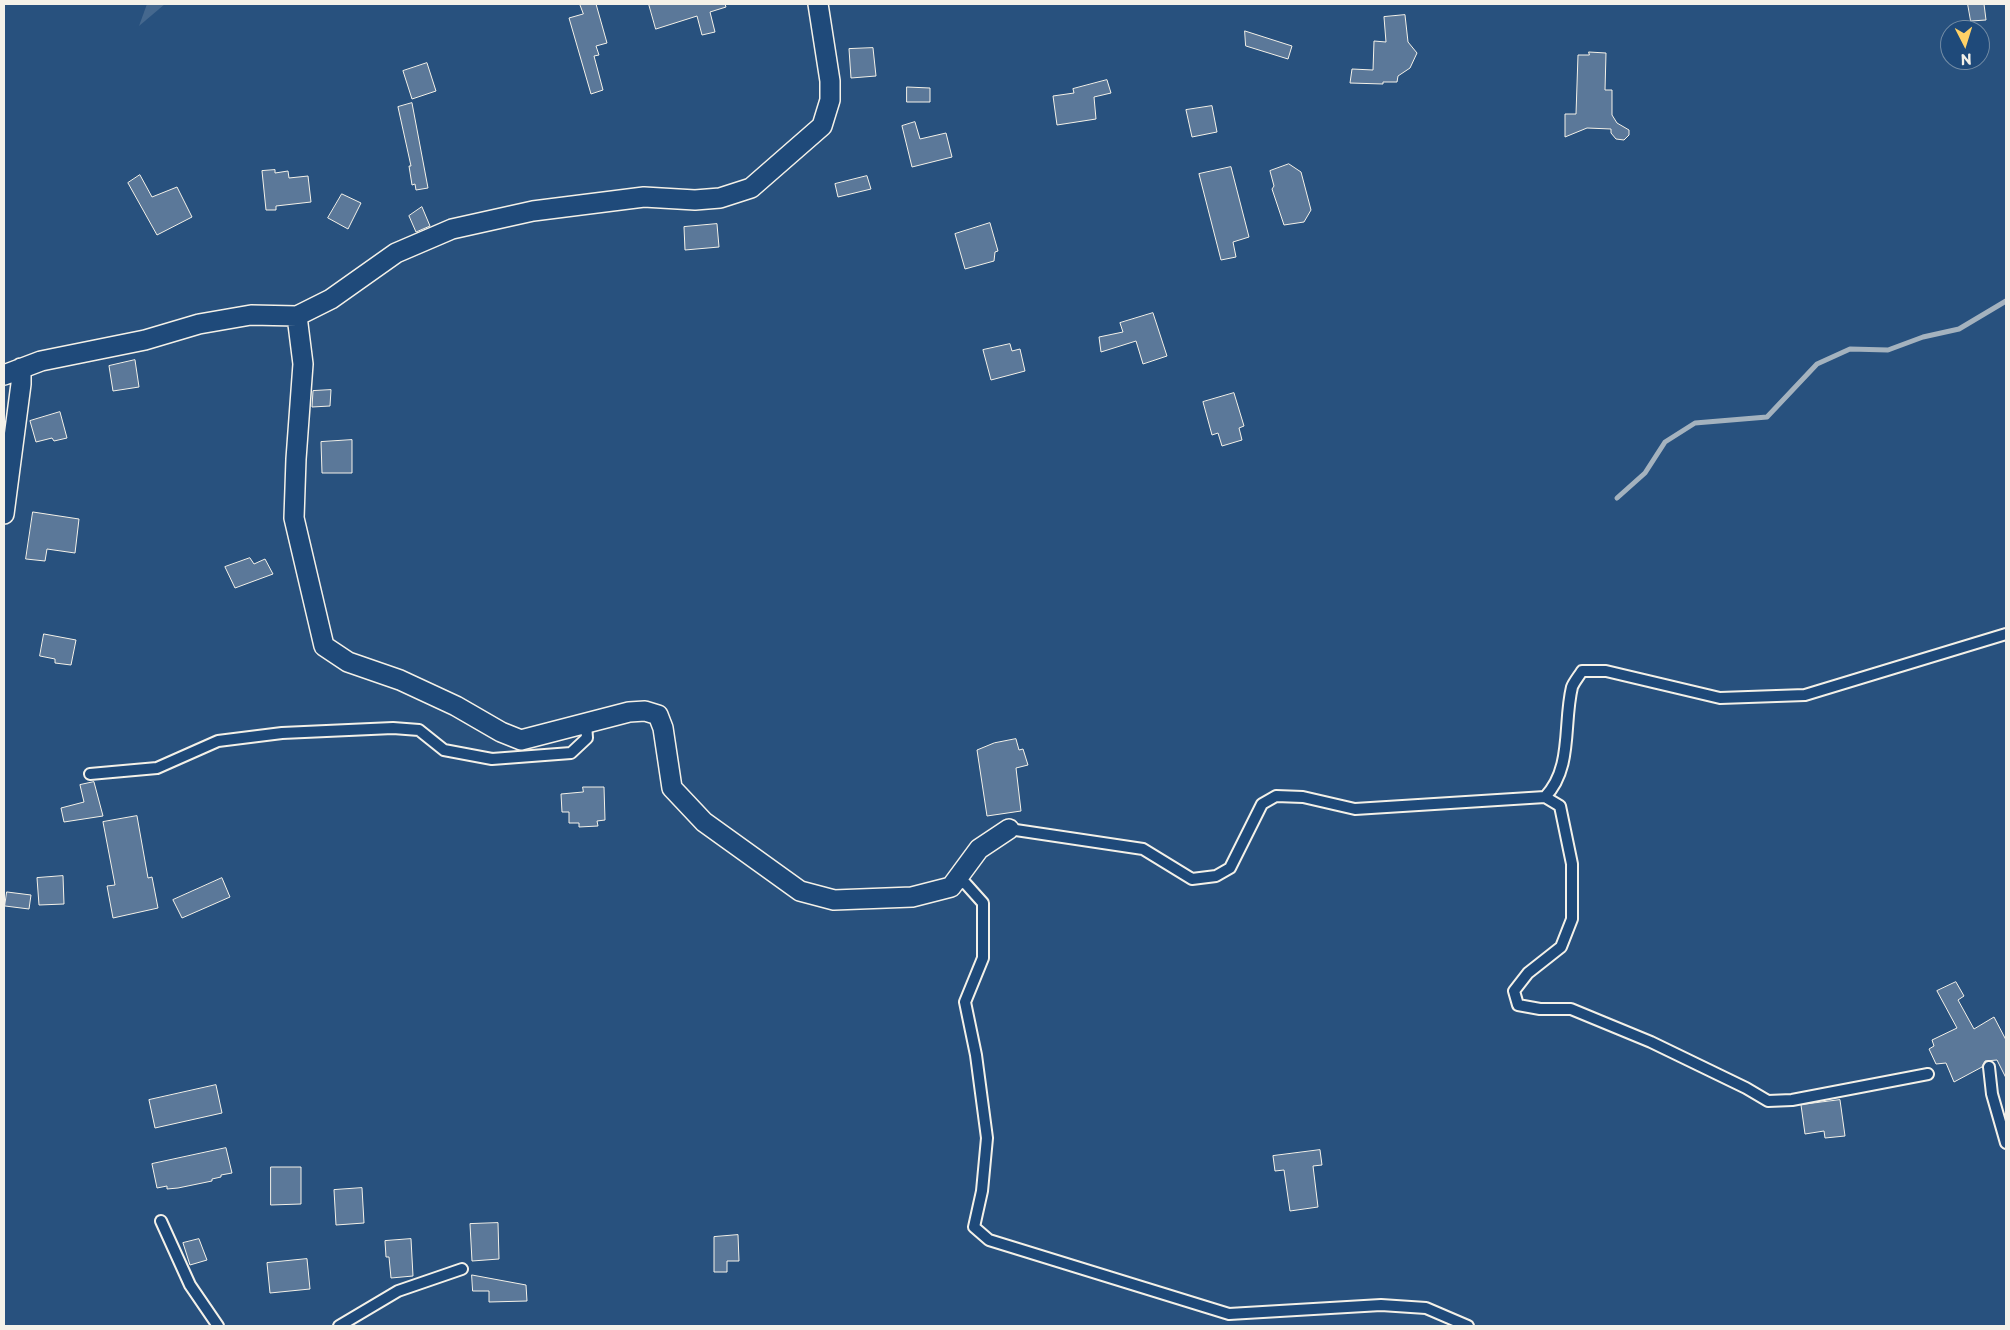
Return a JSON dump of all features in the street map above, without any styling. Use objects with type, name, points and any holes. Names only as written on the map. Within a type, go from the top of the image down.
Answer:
[{"type":"street","points":[[4,514],[21,384],[12,372],[41,361],[146,340],[199,324],[251,315],[297,316],[331,299],[396,253],[452,229],[533,211],[644,197],[695,200],[720,198],[751,188],[822,126],[830,100],[830,81],[818,4]]},
{"type":"street","points":[[297,316],[303,364],[294,518],[324,646],[348,662],[416,688],[456,706],[501,732],[521,740],[629,712],[644,711],[658,715],[663,728],[672,788],[704,822],[800,891],[834,900],[912,897],[951,887],[980,849],[1009,829]]},
{"type":"lane","points":[[1545,797],[1555,787],[1565,754],[1572,686],[1582,671],[1606,671],[1720,698],[1805,695],[2006,634]]},
{"type":"lane","points":[[90,774],[157,768],[218,740],[282,733],[383,728],[419,730],[444,750],[492,759],[571,753],[587,738],[586,723]]},
{"type":"lane","points":[[1009,829],[1143,849],[1192,879],[1216,876],[1230,868],[1262,804],[1276,796],[1303,797],[1355,810],[1545,797],[1560,806],[1572,864],[1572,919],[1561,947],[1528,973],[1514,991],[1518,1005],[1540,1010],[1571,1009],[1651,1042],[1746,1088],[1768,1101],[1792,1100],[1928,1074]]},
{"type":"lane","points":[[956,880],[966,884],[983,903],[983,958],[965,1002],[976,1055],[987,1138],[982,1191],[974,1227],[989,1240],[1229,1314],[1381,1305],[1426,1308],[1468,1326]]},
{"type":"lane","points":[[1989,1067],[1992,1094],[2006,1143]]},
{"type":"lane","points":[[161,1221],[190,1285],[218,1326]]},
{"type":"lane","points":[[339,1326],[398,1291],[462,1269]]},
{"type":"shaded area","points":[[147,4],[165,4],[139,26]]},
{"type":"building","points":[[580,4],[596,4],[607,43],[596,46],[599,55],[594,56],[603,90],[591,94],[569,18],[583,14]]},
{"type":"building","points":[[649,4],[725,4],[726,7],[710,12],[715,32],[702,35],[697,16],[656,29]]},
{"type":"building","points":[[1968,4],[1984,4],[1986,20],[1971,20]]},
{"type":"building","points":[[1405,15],[1408,42],[1417,53],[1410,68],[1398,76],[1397,82],[1383,82],[1383,84],[1350,83],[1352,69],[1373,70],[1374,41],[1386,42],[1384,17]]},
{"type":"building","points":[[1245,31],[1292,46],[1288,59],[1246,46]]},
{"type":"building","points":[[873,48],[876,76],[851,78],[849,49]]},
{"type":"building","points":[[1589,52],[1606,53],[1605,90],[1612,90],[1612,115],[1617,123],[1629,130],[1629,135],[1624,140],[1616,139],[1611,133],[1611,129],[1587,128],[1565,137],[1565,114],[1576,114],[1578,55],[1589,55]]},
{"type":"building","points":[[427,63],[436,91],[412,99],[403,71]]},
{"type":"building","points":[[1107,80],[1111,93],[1094,97],[1096,119],[1057,125],[1053,96],[1074,93],[1073,89]]},
{"type":"building","points":[[907,87],[930,88],[930,102],[907,102]]},
{"type":"building","points":[[412,103],[428,188],[416,190],[415,184],[412,185],[409,166],[411,166],[398,107]]},
{"type":"building","points":[[1212,106],[1217,132],[1192,137],[1186,110]]},
{"type":"building","points":[[915,122],[920,139],[946,133],[952,157],[912,167],[902,126]]},
{"type":"building","points":[[1289,164],[1301,172],[1311,210],[1304,222],[1284,225],[1272,189],[1274,186],[1270,171]]},
{"type":"building","points":[[1231,167],[1249,237],[1233,242],[1236,257],[1221,260],[1199,174]]},
{"type":"building","points":[[275,170],[275,173],[288,171],[289,178],[308,176],[311,202],[276,206],[276,210],[266,210],[262,171]]},
{"type":"building","points":[[140,175],[152,197],[177,187],[192,217],[157,235],[128,183]]},
{"type":"building","points":[[867,176],[871,189],[838,197],[835,184]]},
{"type":"building","points":[[342,194],[361,203],[348,229],[328,218]]},
{"type":"building","points":[[422,207],[430,226],[416,232],[409,216]]},
{"type":"building","points":[[990,223],[998,251],[995,252],[994,261],[965,269],[955,234]]},
{"type":"building","points":[[717,224],[719,247],[685,250],[684,227]]},
{"type":"building","points":[[1153,313],[1167,356],[1143,364],[1136,341],[1101,352],[1099,337],[1123,332],[1120,323]]},
{"type":"building","points":[[1010,344],[1012,351],[1020,349],[1025,371],[991,380],[983,350]]},
{"type":"building","points":[[135,360],[139,387],[113,391],[109,366]]},
{"type":"building","points":[[331,390],[330,406],[312,407],[313,391]]},
{"type":"building","points":[[1234,393],[1244,426],[1239,428],[1242,440],[1222,446],[1218,433],[1212,435],[1203,402]]},
{"type":"building","points":[[60,412],[67,438],[54,441],[52,438],[36,442],[30,421]]},
{"type":"building","points":[[352,440],[352,473],[322,473],[321,442]]},
{"type":"building","points":[[33,512],[79,519],[75,553],[47,549],[45,561],[26,559]]},
{"type":"building","points":[[250,558],[254,564],[265,559],[273,574],[235,588],[225,567]]},
{"type":"building","points":[[44,634],[76,640],[71,665],[55,663],[55,659],[40,656]]},
{"type":"building","points":[[1016,739],[1019,750],[1023,749],[1028,765],[1016,768],[1021,811],[987,816],[977,750],[994,743]]},
{"type":"building","points":[[94,782],[103,816],[64,822],[61,808],[84,802],[80,785]]},
{"type":"building","points":[[583,787],[604,787],[605,820],[597,821],[598,826],[579,827],[579,823],[569,823],[569,812],[562,812],[561,794],[583,792]]},
{"type":"building","points":[[137,816],[148,878],[152,877],[158,908],[113,918],[107,886],[115,885],[103,822]]},
{"type":"building","points":[[63,876],[64,904],[39,905],[37,878]]},
{"type":"building","points":[[222,878],[230,897],[182,918],[173,900]]},
{"type":"building","points":[[7,892],[31,895],[29,909],[5,906]]},
{"type":"building","points":[[1956,982],[1964,996],[1958,1000],[1974,1029],[1994,1017],[2006,1040],[2006,1078],[1997,1060],[1985,1061],[1982,1067],[1954,1082],[1946,1063],[1936,1064],[1929,1049],[1934,1046],[1932,1040],[1957,1028],[1937,991]]},
{"type":"building","points":[[216,1085],[222,1113],[155,1128],[149,1100]]},
{"type":"building","points":[[1840,1100],[1845,1136],[1825,1138],[1824,1131],[1805,1134],[1801,1105]]},
{"type":"building","points":[[226,1148],[232,1173],[221,1175],[221,1177],[212,1179],[212,1181],[178,1188],[167,1189],[167,1186],[157,1188],[152,1164]]},
{"type":"building","points":[[1320,1150],[1322,1165],[1313,1166],[1318,1207],[1290,1211],[1284,1170],[1275,1171],[1273,1156]]},
{"type":"building","points":[[271,1167],[301,1167],[301,1204],[271,1205]]},
{"type":"building","points":[[362,1188],[364,1223],[336,1225],[334,1190]]},
{"type":"building","points":[[498,1223],[499,1259],[472,1261],[470,1224]]},
{"type":"building","points":[[738,1235],[739,1261],[727,1261],[727,1272],[714,1272],[714,1237]]},
{"type":"building","points":[[199,1239],[207,1260],[190,1265],[183,1243]]},
{"type":"building","points":[[411,1239],[413,1276],[391,1278],[389,1257],[386,1257],[385,1241]]},
{"type":"building","points":[[307,1259],[310,1289],[270,1293],[267,1263]]},
{"type":"building","points":[[472,1275],[526,1285],[527,1301],[489,1302],[489,1291],[473,1291]]},
{"type":"waterway","points":[[1617,498],[1645,473],[1665,442],[1695,423],[1767,417],[1817,364],[1850,349],[1888,350],[1923,337],[1959,329],[2006,301]]}]
